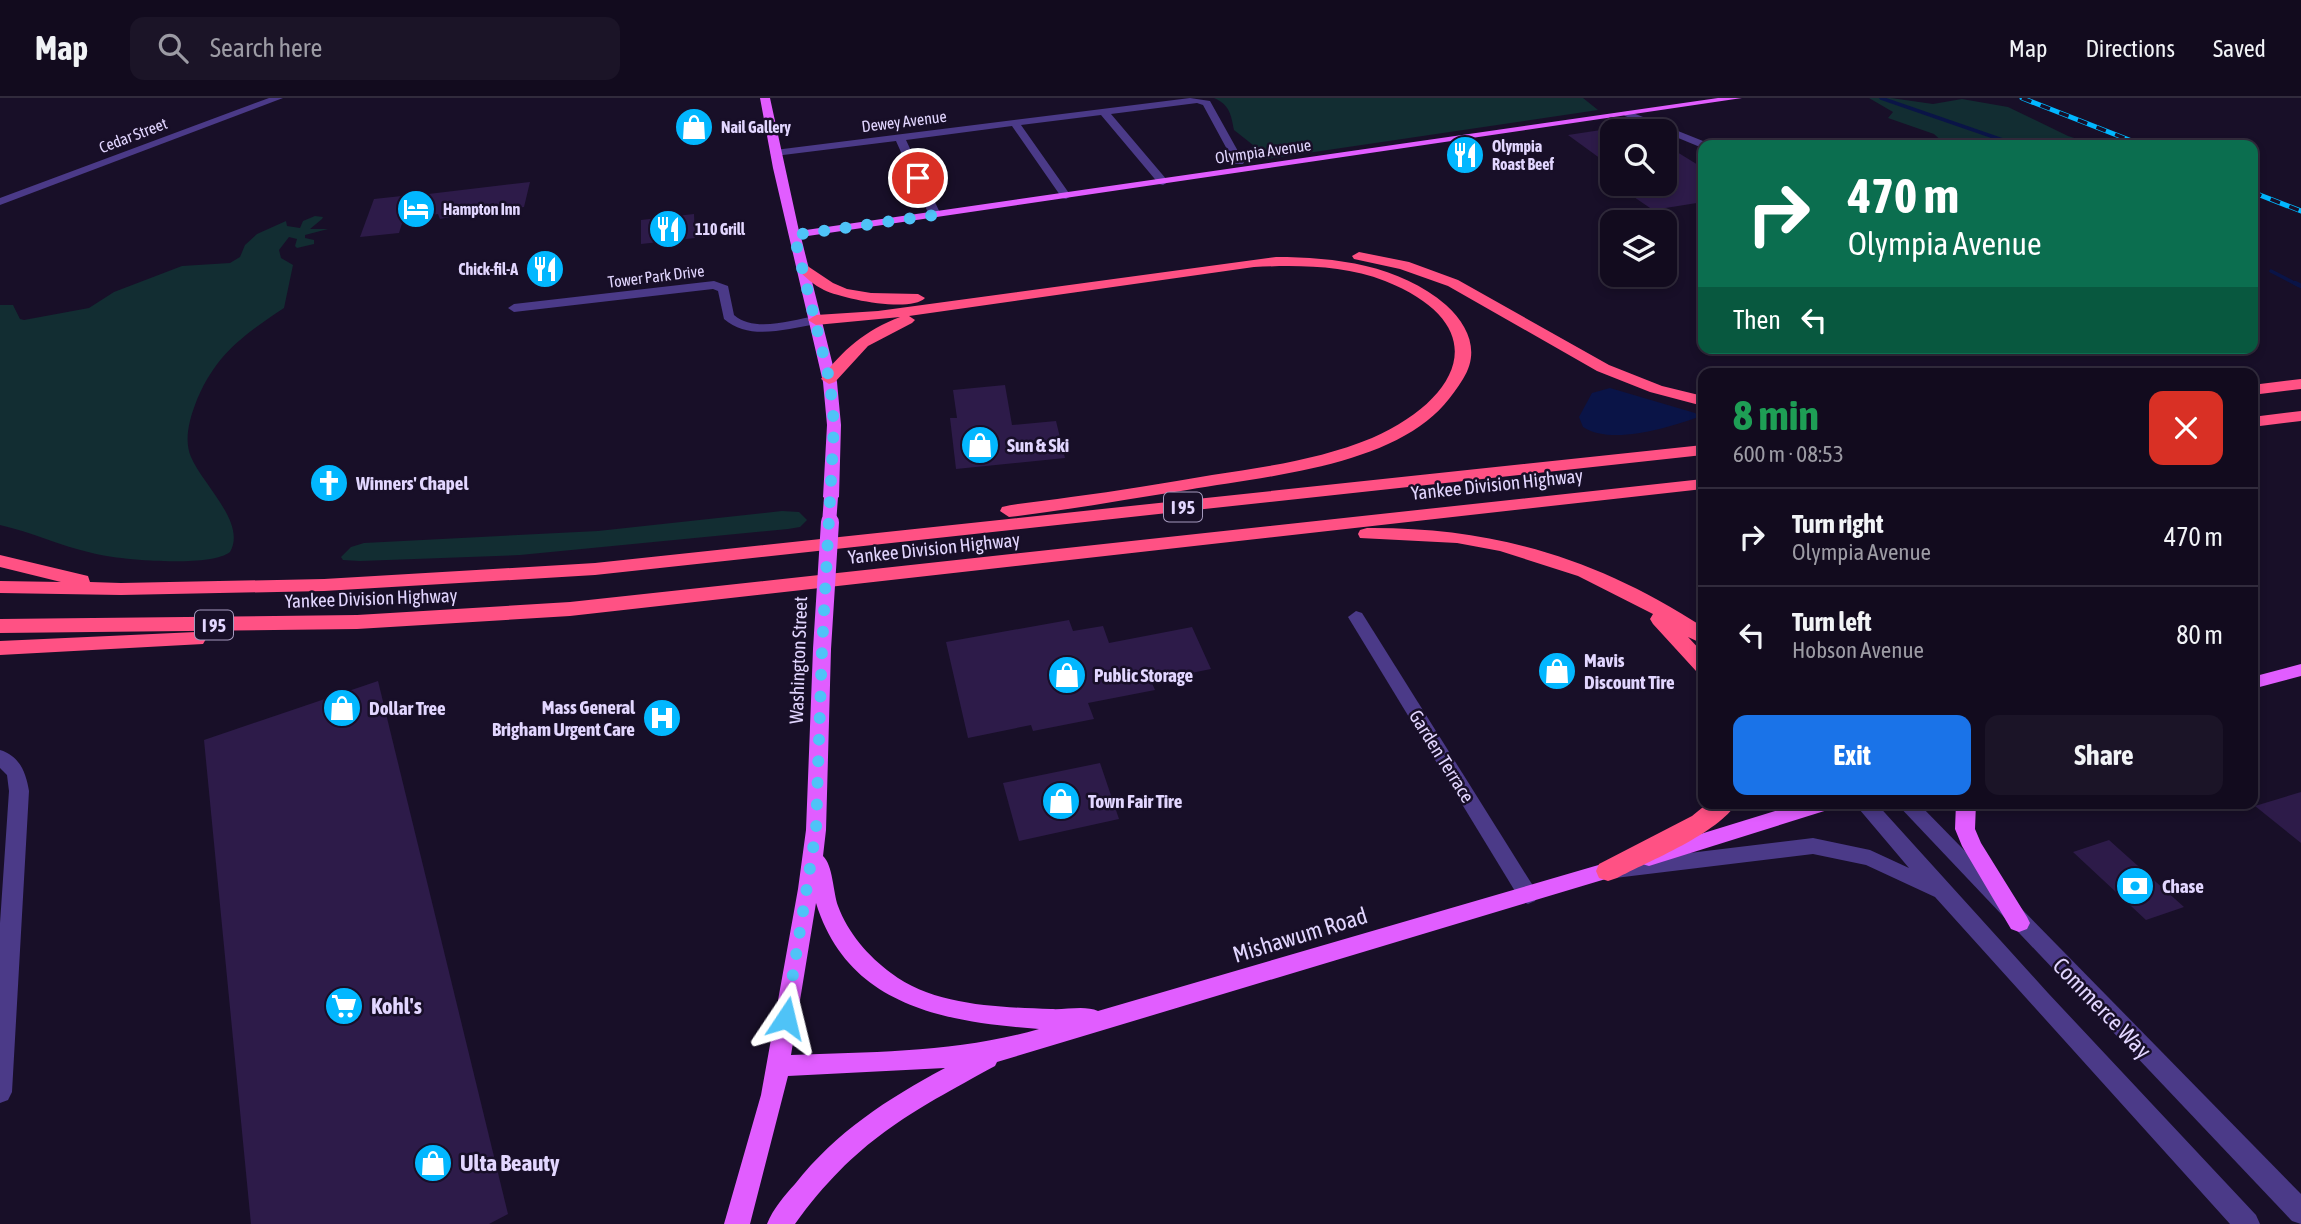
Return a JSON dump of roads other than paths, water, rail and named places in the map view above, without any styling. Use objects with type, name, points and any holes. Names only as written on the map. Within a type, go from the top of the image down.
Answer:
[{"type":"highway","points":[[816,320],[876,304],[918,298],[1250,254],[1307,251],[1404,265],[1453,283],[1603,368],[1656,389],[1698,400]]},
{"type":"highway","points":[[663,562],[882,527],[1056,505],[1320,461],[1376,442],[1422,416],[1448,393],[1464,360],[1465,349],[1459,329],[1446,313],[1423,295],[1377,274],[1321,263],[1254,263],[870,317],[816,320]]},
{"type":"highway","points":[[803,267],[824,286],[843,293],[871,298],[918,298]]},
{"type":"highway","points":[[829,379],[848,354],[876,332],[911,319],[985,301]]},
{"type":"highway","points":[[2258,389],[2301,384]]},
{"type":"highway","points":[[2258,421],[2301,416]]},
{"type":"highway","name":"Yankee Division Highway","points":[[0,587],[121,589],[379,583],[663,562],[1698,451]]},
{"type":"highway","name":"Yankee Division Highway","points":[[0,626],[428,620],[665,600],[1698,485]]},
{"type":"highway","points":[[1144,547],[1382,533],[1457,537],[1509,545],[1555,558],[1602,578],[1698,634]]},
{"type":"highway","points":[[0,561],[121,589]]},
{"type":"highway","points":[[1639,598],[1698,660]]},
{"type":"highway","points":[[0,648],[205,639],[428,620]]},
{"type":"highway","points":[[1608,871],[1700,823],[1717,809]]},
{"type":"main road","name":"Washington Street","points":[[737,1224],[765,1128],[778,1066],[816,830],[834,425],[829,379],[775,153],[765,98]]},
{"type":"main road","name":"Olympia Avenue","points":[[794,235],[1737,98]]},
{"type":"main road","points":[[2258,681],[2301,670]]},
{"type":"main road","name":"Mishawum Road","points":[[778,1066],[933,1059],[1003,1050],[1528,895],[1808,809]]},
{"type":"main road","points":[[1966,809],[1965,829],[1972,846],[2019,923]]},
{"type":"main road","points":[[816,830],[821,891],[831,916],[858,957],[881,980],[900,992],[943,1007],[1050,1020],[1129,1014]]},
{"type":"main road","points":[[780,1224],[824,1168],[863,1131],[902,1105],[1003,1050]]},
{"type":"street","name":"Cedar Street","points":[[0,202],[278,98]]},
{"type":"street","name":"Dewey Avenue","points":[[775,153],[1203,100],[1208,104],[1239,162]]},
{"type":"street","points":[[1104,112],[1163,182]]},
{"type":"street","points":[[1628,114],[1698,143]]},
{"type":"street","points":[[1015,123],[1066,196]]},
{"type":"street","points":[[900,138],[935,215]]},
{"type":"street","name":"Tower Park Drive","points":[[514,308],[714,285],[724,289],[728,316],[739,324],[756,327],[816,320]]},
{"type":"street","name":"Garden Terrace","points":[[1356,617],[1528,895]]},
{"type":"street","points":[[0,757],[16,772],[19,790],[0,1092]]},
{"type":"street","name":"Commerce Way","points":[[1869,809],[2247,1224]]},
{"type":"street","name":"Commerce Way","points":[[1912,809],[2301,1212]]},
{"type":"street","points":[[1608,871],[1813,846],[1870,858],[1947,895]]},
{"type":"waterway","points":[[1881,98],[2003,140]]},
{"type":"waterway","points":[[2271,271],[2298,285]]},
{"type":"waterway","points":[[2295,283],[2301,286]]},
{"type":"railway","points":[[2022,98],[2129,140]]},
{"type":"railway","points":[[2258,194],[2301,211]]},
{"type":"place","name":"Nail Gallery","points":[[694,127]]},
{"type":"place","name":"Olympia Roast Beef","points":[[1465,155]]},
{"type":"place","name":"Hampton Inn","points":[[416,209]]},
{"type":"place","name":"110 Grill","points":[[668,229]]},
{"type":"place","name":"Chick-fil-A","points":[[545,269]]},
{"type":"place","name":"Sun & Ski","points":[[980,445]]},
{"type":"place","name":"Winners' Chapel","points":[[329,483]]},
{"type":"place","name":"Mavis Discount Tire","points":[[1557,671]]},
{"type":"place","name":"Public Storage","points":[[1067,675]]},
{"type":"place","name":"Dollar Tree","points":[[342,708]]},
{"type":"place","name":"Mass General Brigham Urgent Care","points":[[662,718]]},
{"type":"place","name":"Town Fair Tire","points":[[1061,801]]},
{"type":"place","name":"Chase","points":[[2135,886]]},
{"type":"place","name":"Kohl's","points":[[344,1006]]},
{"type":"place","name":"Ulta Beauty","points":[[433,1163]]}]
